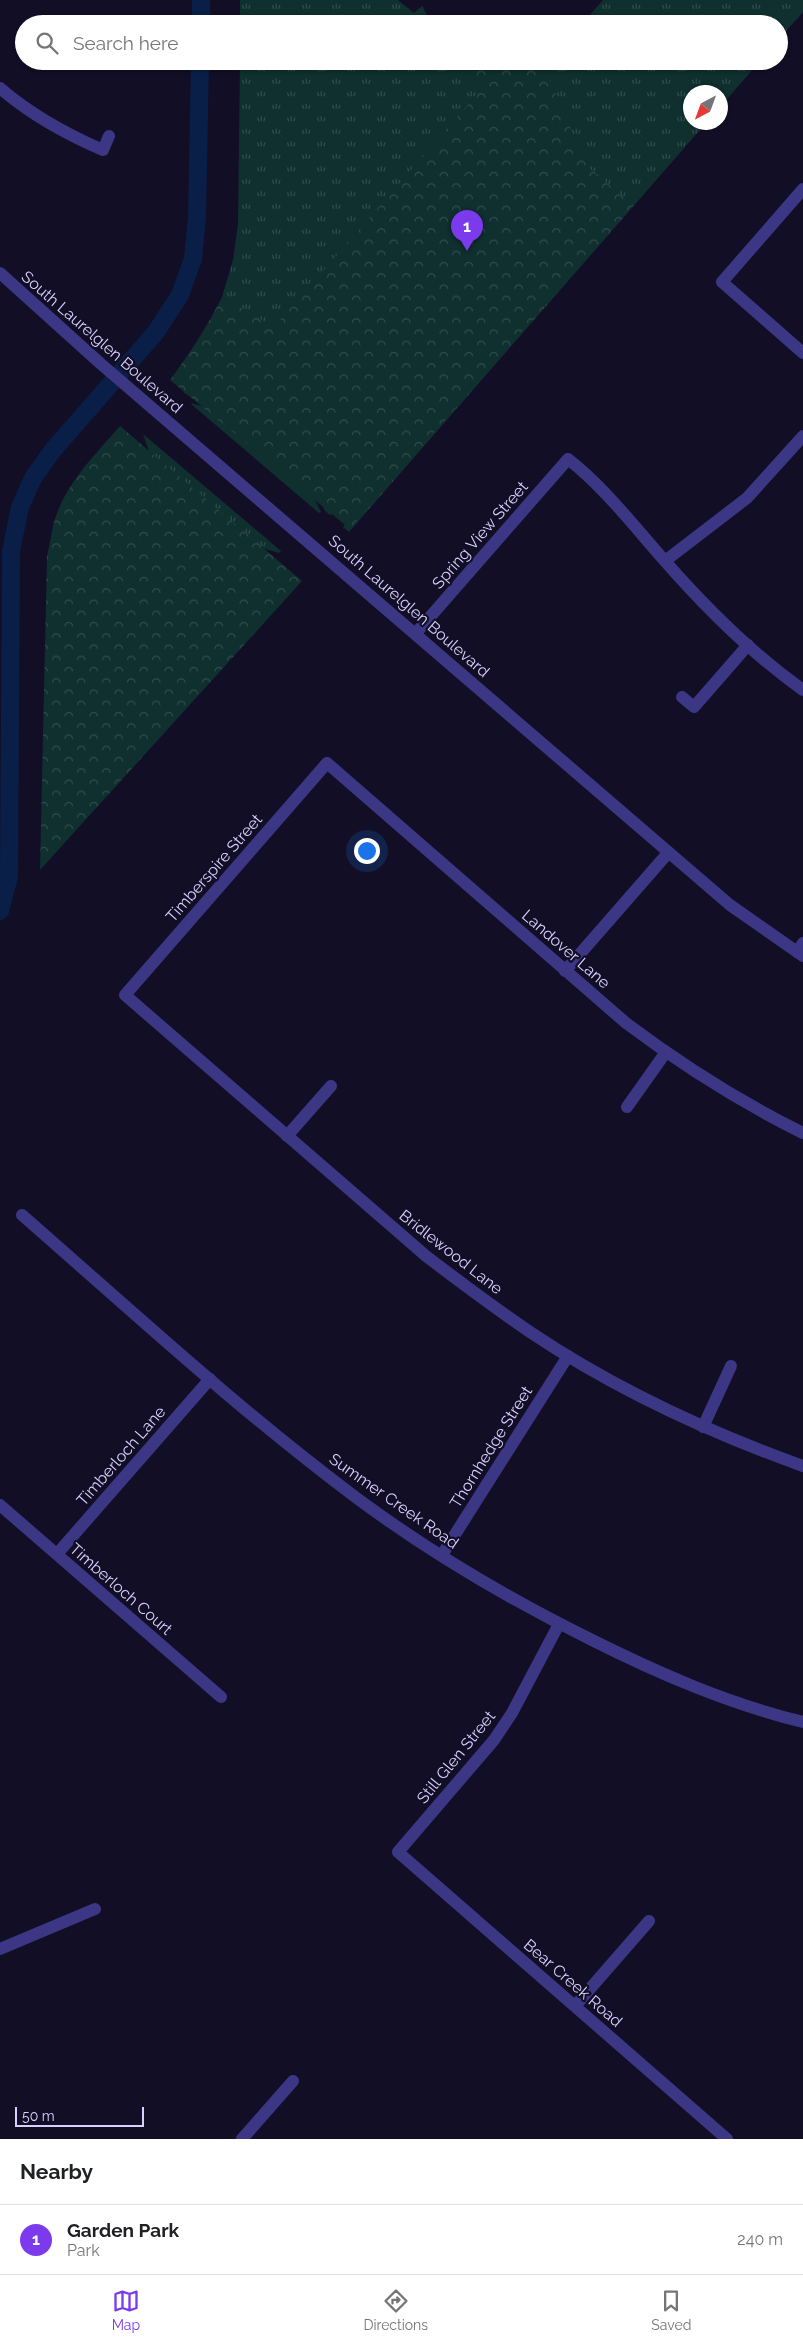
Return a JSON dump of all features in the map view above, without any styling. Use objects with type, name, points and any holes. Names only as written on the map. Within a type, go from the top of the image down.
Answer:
[{"type":"street","points":[[0,88],[47,122],[102,150],[108,136]]},
{"type":"street","points":[[803,189],[722,282],[803,353]]},
{"type":"street","name":"South Laurelglen Boulevard","points":[[0,272],[101,364],[416,633],[730,906],[801,950]]},
{"type":"street","points":[[803,436],[747,498],[665,561],[708,608],[748,646],[803,690]]},
{"type":"street","name":"Spring View Street","points":[[416,633],[568,459],[592,478],[609,495],[665,561]]},
{"type":"street","points":[[682,697],[694,707],[748,646]]},
{"type":"street","name":"Landover Lane","points":[[327,763],[626,1023],[724,1091],[803,1133]]},
{"type":"street","name":"Timberspire Street","points":[[125,995],[327,763]]},
{"type":"street","points":[[565,971],[668,853]]},
{"type":"street","name":"Bridlewood Lane","points":[[125,995],[426,1256],[478,1296],[568,1356],[626,1388],[704,1427],[803,1466]]},
{"type":"street","points":[[627,1107],[666,1052]]},
{"type":"street","points":[[287,1136],[331,1086]]},
{"type":"street","name":"Summer Creek Road","points":[[22,1215],[290,1447],[360,1500],[442,1555],[560,1624],[623,1656],[697,1688],[749,1707],[803,1722]]},
{"type":"street","name":"Thornhedge Street","points":[[442,1555],[568,1356]]},
{"type":"street","points":[[704,1427],[731,1366]]},
{"type":"street","name":"Timberloch Lane","points":[[57,1554],[210,1379]]},
{"type":"street","name":"Timberloch Court","points":[[0,1505],[221,1697]]},
{"type":"street","name":"Still Glen Street","points":[[398,1852],[494,1740],[512,1713],[560,1624]]},
{"type":"street","name":"Bear Creek Road","points":[[398,1852],[727,2139]]},
{"type":"street","points":[[0,1948],[95,1909]]},
{"type":"street","points":[[574,2006],[649,1921]]},
{"type":"street","points":[[242,2139],[293,2081]]},
{"type":"green space","points":[[240,0],[398,0],[414,13],[422,6],[427,15],[240,15]]},
{"type":"green space","points":[[603,0],[803,0],[803,12],[788,29],[788,15],[590,15]]},
{"type":"green space","points":[[240,70],[752,70],[728,98],[728,85],[683,85],[683,130],[700,130],[349,532],[343,527],[445,412],[402,408],[330,515],[325,511],[316,492],[302,472],[183,392],[243,310],[222,297],[233,260],[238,224]]},
{"type":"green space","points":[[464,70],[545,70],[587,166],[633,205],[350,529],[332,514],[330,515],[322,506],[170,380],[198,340],[222,297],[274,327],[479,92]]},
{"type":"green space","points":[[192,403],[221,413],[310,490],[321,512],[319,513]]},
{"type":"green space","points":[[120,426],[302,581],[40,870],[47,556],[54,522],[65,495],[91,459]]},
{"type":"green space","points":[[143,434],[281,551],[279,553],[255,546],[151,457]]},
{"type":"waterway","points":[[201,0],[201,15]]},
{"type":"waterway","points":[[0,911],[9,877],[11,551],[20,507],[33,478],[53,450],[156,332],[180,295],[193,259],[197,216],[200,70]]},
{"type":"place","name":"Garden Park","points":[[467,251]]}]
